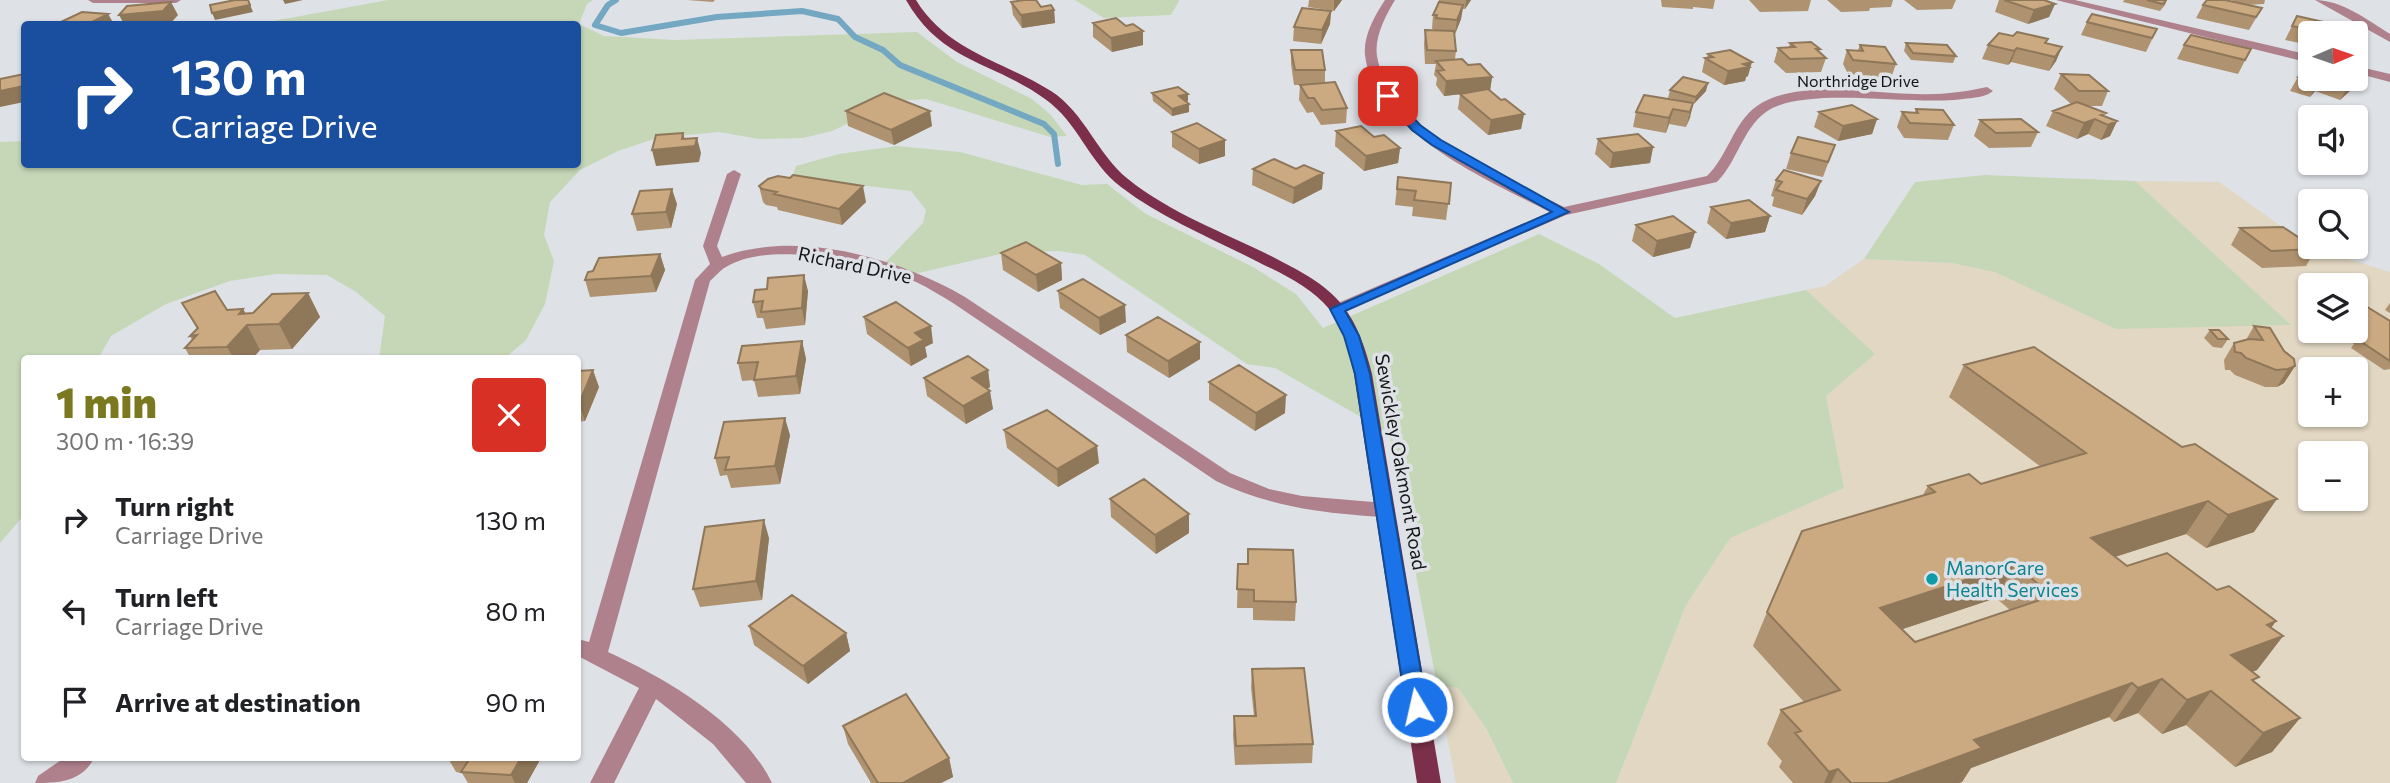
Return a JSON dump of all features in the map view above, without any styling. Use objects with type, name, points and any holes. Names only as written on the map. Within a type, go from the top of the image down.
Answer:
[{"type":"main road","name":"Sewickley Oakmont Road","points":[[911,0],[926,24],[945,40],[1051,97],[1071,114],[1102,159],[1124,183],[1165,210],[1295,276],[1337,309],[1358,354],[1429,783]]},
{"type":"street","points":[[93,0],[176,0]]},
{"type":"street","points":[[1390,0],[1375,33],[1371,53],[1380,80],[1400,110],[1416,127],[1462,159],[1562,212]]},
{"type":"street","points":[[2061,0],[2298,56]]},
{"type":"street","points":[[2320,0],[2390,39]]},
{"type":"street","points":[[2368,73],[2390,78]]},
{"type":"street","name":"Northridge Drive","points":[[1337,309],[1562,212],[1712,180],[1724,170],[1752,117],[1761,108],[1775,101],[1814,95],[1909,98],[1959,97],[1987,92]]},
{"type":"street","points":[[734,174],[710,246],[717,263],[703,279],[587,651],[653,683],[676,698],[727,741],[760,783]]},
{"type":"street","name":"Richard Drive","points":[[717,263],[746,253],[796,251],[910,275],[959,300],[1223,477],[1245,488],[1295,503],[1385,510]]},
{"type":"street","points":[[602,783],[653,683]]},
{"type":"street","points":[[47,783],[78,761]]},
{"type":"shaded area","points":[[2135,181],[2219,182],[2298,238],[2298,259],[2348,259],[2390,272],[2390,783],[1616,783],[1686,605],[1730,537],[1844,488],[1826,396],[1874,354],[1806,290],[1825,286],[1864,259],[1952,263],[2290,325]]},
{"type":"shaded area","points":[[1437,685],[1458,687],[1486,728],[1513,783],[1456,783]]},
{"type":"green space","points":[[388,0],[593,0],[587,4],[580,21],[273,21]]},
{"type":"green space","points":[[1075,0],[1179,1],[1171,15],[1104,18]]},
{"type":"green space","points":[[581,25],[604,36],[675,40],[917,32],[957,62],[1032,99],[1050,114],[1067,136],[1050,137],[926,99],[896,101],[832,131],[803,138],[759,139],[719,132],[657,138],[618,151],[580,170],[550,202],[544,235],[554,261],[545,304],[526,340],[509,355],[380,355],[385,316],[356,292],[327,275],[276,274],[230,281],[166,304],[111,336],[100,355],[21,355],[21,518],[0,543],[0,142],[21,141],[21,168],[581,168]]},
{"type":"green space","points":[[897,146],[960,152],[1082,185],[1107,184],[1146,214],[1253,267],[1296,294],[1323,328],[1539,234],[1599,264],[1675,318],[1806,290],[1875,354],[1826,396],[1844,488],[1730,538],[1686,605],[1616,783],[1513,783],[1486,728],[1458,688],[1437,685],[1389,433],[1275,368],[1247,364],[1085,255],[1058,251],[1009,252],[910,275],[881,267],[923,223],[926,210],[911,191],[806,179],[793,175],[796,166],[839,154]]},
{"type":"green space","points":[[1985,175],[2135,181],[2291,325],[2116,329],[1995,272],[1952,263],[1864,259],[1915,182]]},
{"type":"building","points":[[248,0],[250,5],[212,13],[210,5]]},
{"type":"building","points":[[1036,0],[1041,7],[1051,5],[1054,10],[1021,15],[1011,2]]},
{"type":"building","points":[[2004,0],[2044,0],[2055,4],[2034,10]]},
{"type":"building","points":[[2147,0],[2166,0],[2163,4]]},
{"type":"building","points":[[2207,0],[2225,0],[2262,8],[2256,17],[2203,5]]},
{"type":"building","points":[[171,2],[163,11],[119,15],[127,6]]},
{"type":"building","points":[[1439,2],[1463,5],[1457,20],[1436,18],[1437,15],[1433,15]]},
{"type":"building","points":[[1302,8],[1331,11],[1322,30],[1294,27]]},
{"type":"building","points":[[82,12],[108,14],[94,21],[63,21]]},
{"type":"building","points":[[2092,14],[2157,29],[2152,38],[2087,22]]},
{"type":"building","points":[[2297,16],[2319,21],[2298,21],[2298,27],[2292,26]]},
{"type":"building","points":[[1116,18],[1126,26],[1133,24],[1143,31],[1111,38],[1093,23]]},
{"type":"building","points":[[1425,30],[1454,31],[1456,51],[1427,50]]},
{"type":"building","points":[[2017,32],[2048,39],[2045,43],[2062,47],[2055,57],[2017,48],[2014,51],[1988,45],[1999,33],[2013,36]]},
{"type":"building","points":[[2191,35],[2251,49],[2245,60],[2184,45]]},
{"type":"building","points":[[1811,42],[1826,58],[1790,59],[1778,48],[1795,47],[1790,43]]},
{"type":"building","points":[[1906,43],[1947,45],[1956,56],[1913,53]]},
{"type":"building","points":[[1860,45],[1885,47],[1896,64],[1853,60],[1847,50],[1863,51]]},
{"type":"building","points":[[1291,50],[1322,50],[1325,70],[1295,70]]},
{"type":"building","points":[[1730,50],[1752,62],[1743,64],[1749,67],[1728,71],[1705,58],[1713,57],[1708,54]]},
{"type":"building","points":[[1462,59],[1468,65],[1480,64],[1492,77],[1446,81],[1437,71],[1444,70],[1436,61]]},
{"type":"building","points":[[2061,74],[2089,75],[2108,91],[2079,91]]},
{"type":"building","points":[[21,75],[21,87],[0,91],[0,79]]},
{"type":"building","points":[[1683,77],[1708,83],[1696,97],[1670,90]]},
{"type":"building","points":[[1335,82],[1347,108],[1322,110],[1314,98],[1308,98],[1300,85]]},
{"type":"building","points":[[1178,87],[1188,94],[1179,96],[1189,104],[1172,109],[1152,93]]},
{"type":"building","points":[[1488,89],[1524,114],[1491,120],[1460,94]]},
{"type":"building","points":[[884,93],[930,111],[891,130],[846,111]]},
{"type":"building","points":[[1644,95],[1693,103],[1690,112],[1673,109],[1669,118],[1636,112]]},
{"type":"building","points":[[2077,102],[2106,113],[2101,115],[2117,121],[2108,125],[2095,119],[2084,123],[2053,111]]},
{"type":"building","points":[[1852,105],[1877,119],[1843,126],[1819,112]]},
{"type":"building","points":[[1916,109],[1943,110],[1954,125],[1910,123],[1902,112],[1918,113]]},
{"type":"building","points":[[2021,119],[2038,132],[1996,133],[1980,120]]},
{"type":"building","points":[[1197,123],[1225,140],[1199,149],[1172,132]]},
{"type":"building","points":[[1361,126],[1374,137],[1384,135],[1400,148],[1366,156],[1336,131]]},
{"type":"building","points":[[683,133],[682,139],[697,138],[695,146],[652,150],[656,135]]},
{"type":"building","points":[[1638,134],[1653,147],[1613,153],[1598,139]]},
{"type":"building","points":[[1798,137],[1835,145],[1828,162],[1791,153]]},
{"type":"building","points":[[1274,159],[1296,169],[1304,165],[1323,173],[1294,188],[1253,169]]},
{"type":"building","points":[[1784,170],[1821,181],[1807,199],[1776,190],[1782,182],[1776,180]]},
{"type":"building","points":[[793,175],[863,186],[839,209],[774,194],[777,192],[759,186],[768,179],[778,176],[790,178]]},
{"type":"building","points":[[1398,177],[1451,183],[1449,204],[1414,200],[1416,191],[1397,189]]},
{"type":"building","points":[[672,189],[666,212],[632,214],[640,191]]},
{"type":"building","points":[[1749,200],[1770,216],[1731,223],[1711,207]]},
{"type":"building","points":[[1673,216],[1695,232],[1657,241],[1636,225]]},
{"type":"building","points":[[2283,227],[2298,237],[2298,250],[2271,251],[2240,228]]},
{"type":"building","points":[[1026,242],[1061,263],[1036,275],[1001,253]]},
{"type":"building","points":[[660,254],[651,276],[585,280],[599,258]]},
{"type":"building","points":[[804,275],[802,308],[761,312],[763,301],[753,302],[755,290],[767,289],[768,278]]},
{"type":"building","points":[[1083,279],[1125,305],[1099,318],[1058,291]]},
{"type":"building","points":[[215,291],[227,310],[243,309],[239,314],[253,313],[272,294],[308,293],[279,324],[247,325],[227,347],[185,348],[197,335],[190,336],[198,328],[182,303]]},
{"type":"building","points":[[896,302],[931,326],[915,333],[924,340],[908,348],[864,317]]},
{"type":"building","points":[[2368,307],[2390,321],[2390,361],[2363,343],[2368,343]]},
{"type":"building","points":[[1158,317],[1200,342],[1168,361],[1126,335]]},
{"type":"building","points":[[2254,326],[2270,328],[2284,351],[2294,359],[2295,366],[2276,370],[2235,352],[2234,343],[2249,339],[2263,340]]},
{"type":"building","points":[[2210,330],[2219,330],[2228,339],[2218,339]]},
{"type":"building","points":[[802,341],[796,376],[754,380],[758,362],[738,363],[742,346]]},
{"type":"building","name":"ManorCare Health Services","points":[[2034,347],[2182,447],[2195,444],[2277,499],[2228,515],[2208,501],[2091,538],[2127,566],[2167,553],[2217,590],[2229,586],[2276,621],[2267,625],[2283,636],[2231,655],[2259,677],[2252,680],[2300,718],[2263,733],[2211,691],[2187,700],[2162,679],[2138,688],[2132,683],[1974,740],[1982,748],[1887,783],[1851,783],[1838,769],[1829,772],[1795,733],[1801,731],[1781,710],[1840,690],[1767,612],[1802,531],[1935,492],[1928,486],[1969,474],[1981,484],[2086,453],[1964,365]],"holes":[[[2015,564],[2052,596],[1915,642],[1880,608]]]},
{"type":"building","points":[[968,356],[988,370],[972,378],[990,391],[963,406],[924,378]]},
{"type":"building","points":[[1239,365],[1286,395],[1256,413],[1209,382]]},
{"type":"building","points":[[593,370],[581,399],[581,371]]},
{"type":"building","points":[[1047,410],[1097,446],[1057,469],[1004,430]]},
{"type":"building","points":[[785,418],[775,466],[725,470],[729,457],[715,458],[724,422]]},
{"type":"building","points":[[1144,479],[1189,514],[1155,535],[1110,499]]},
{"type":"building","points":[[764,520],[756,581],[693,589],[705,527]]},
{"type":"building","points":[[1248,549],[1293,550],[1296,602],[1254,601],[1254,590],[1237,589],[1238,564],[1248,564]]},
{"type":"building","points":[[792,595],[846,633],[803,666],[749,626]]},
{"type":"building","points":[[1304,668],[1313,744],[1236,746],[1234,716],[1256,716],[1252,669]]},
{"type":"building","points":[[906,694],[949,758],[903,783],[878,783],[843,726]]},
{"type":"building","points":[[468,761],[519,761],[511,775],[461,772]]},
{"type":"waterway","points":[[616,0],[608,5],[595,25],[621,33],[717,17],[802,11],[838,19],[855,37],[883,50],[900,65],[1044,124],[1054,134],[1058,164]]},
{"type":"place","name":"ManorCare Health Services","points":[[1932,579]]},
{"type":"route","points":[[1388,96],[1416,127],[1436,142],[1462,159],[1562,212],[1337,309],[1352,336],[1363,374],[1417,707]]}]
